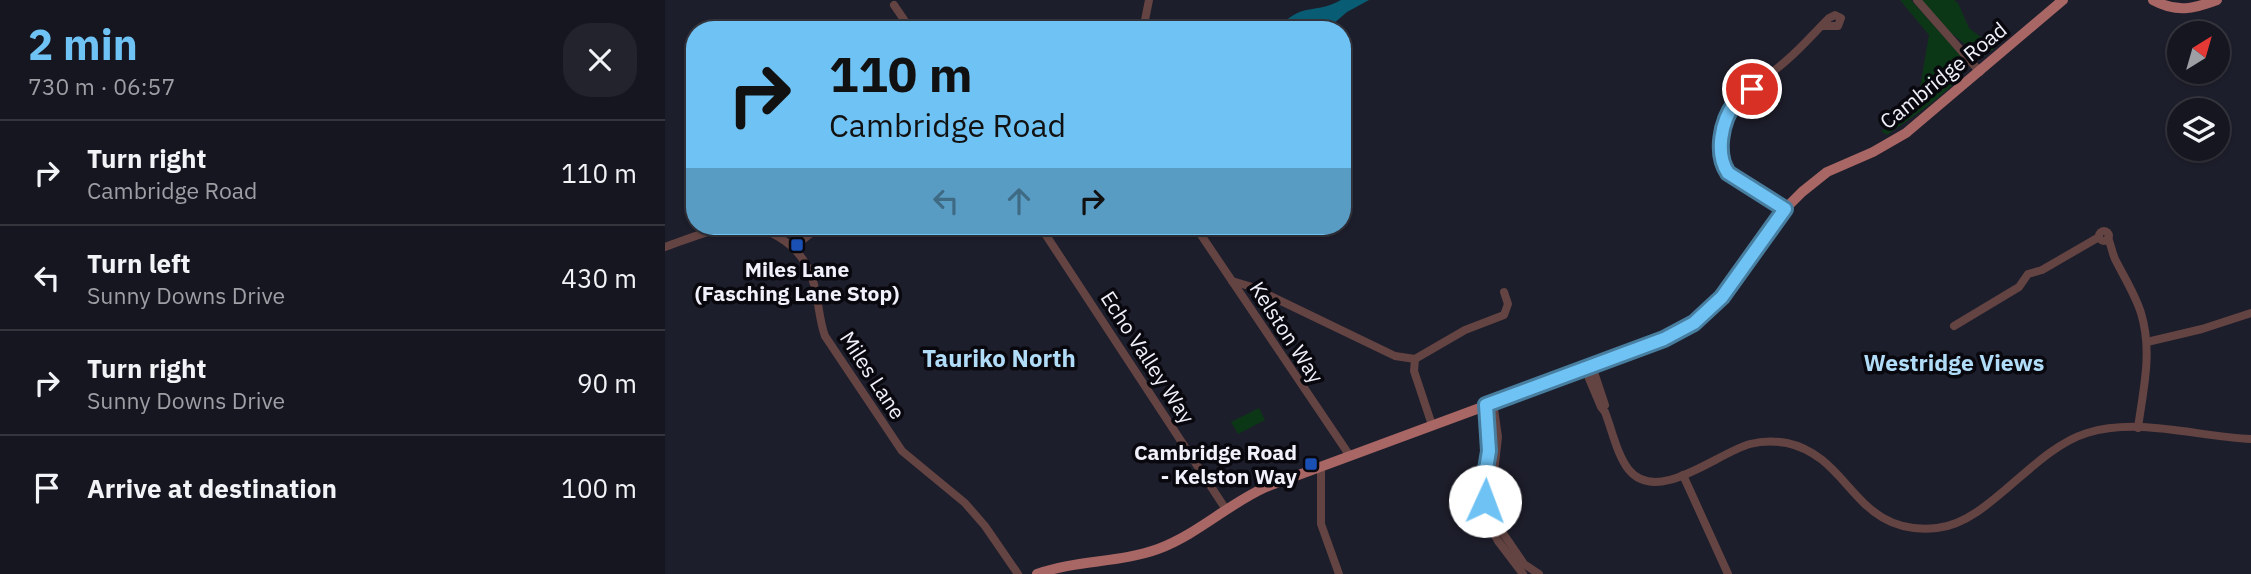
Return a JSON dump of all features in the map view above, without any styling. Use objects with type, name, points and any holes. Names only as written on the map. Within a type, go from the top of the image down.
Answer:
[{"type":"main road","name":"Cambridge Road","points":[[1037,574],[1077,563],[1155,550],[1194,531],[1226,508],[1266,487],[1664,339],[1701,318],[1722,297],[1785,209],[1802,192],[1827,172],[1882,148],[1906,133],[2063,0]]},
{"type":"main road","points":[[2153,0],[2175,9],[2191,10],[2217,0]]},
{"type":"street","points":[[1145,21],[1149,0]]},
{"type":"street","points":[[1917,0],[1980,72]]},
{"type":"street","points":[[894,5],[905,21]]},
{"type":"street","points":[[1785,209],[1728,173],[1723,165],[1721,148],[1725,120],[1735,103],[1786,61],[1822,26]]},
{"type":"street","points":[[665,247],[702,235]]},
{"type":"street","points":[[772,235],[794,247],[809,235]]},
{"type":"street","name":"Echo Valley Way","points":[[1046,235],[1226,508]]},
{"type":"street","name":"Kelston Way","points":[[1201,235],[1350,456]]},
{"type":"street","points":[[1954,326],[2019,287],[2028,274],[2042,270],[2103,239],[2139,306],[2147,342],[2141,428]]},
{"type":"street","name":"Miles Lane","points":[[794,247],[811,275],[825,335],[882,423],[910,459],[976,515],[1018,574]]},
{"type":"street","points":[[1232,281],[1252,287],[1395,356],[1415,359],[1465,330],[1504,315],[1508,304],[1504,292]]},
{"type":"street","points":[[2147,342],[2202,329],[2251,313]]},
{"type":"street","points":[[1415,359],[1414,371],[1432,425]]},
{"type":"street","points":[[1588,368],[1605,405],[1605,412],[1625,464],[1633,474],[1644,481],[1658,484],[1750,444],[1784,443],[1807,450],[1820,459],[1879,517],[1912,528],[1939,528],[1954,525],[1970,517],[2044,456],[2065,442],[2089,432],[2141,428],[2251,439]]},
{"type":"street","points":[[1489,404],[1489,443],[1485,475],[1486,520],[1523,574]]},
{"type":"street","points":[[1489,404],[1498,437],[1493,481],[1496,523],[1524,564],[1539,574]]},
{"type":"street","points":[[1321,467],[1321,524],[1339,574]]},
{"type":"street","points":[[1683,475],[1728,574]]},
{"type":"green space","points":[[1900,0],[1911,0],[1968,64],[1956,82],[1945,92],[1887,135],[1881,131],[1916,111],[1929,35]]},
{"type":"green space","points":[[1921,0],[1954,0],[1958,3],[1969,28],[1995,48],[1980,56],[1951,33]]},
{"type":"green space","points":[[1259,408],[1265,420],[1238,434],[1231,422]]},
{"type":"water","points":[[1341,0],[1369,0],[1336,21],[1286,21],[1301,12]]},
{"type":"place","name":"Miles Lane (Fasching Lane Stop)","points":[[797,245]]},
{"type":"place","name":"Cambridge Road - Kelston Way","points":[[1311,464]]},
{"type":"district","name":"Tauriko North","points":[[999,358]]},
{"type":"district","name":"Westridge Views","points":[[1954,362]]},
{"type":"route","points":[[1485,501],[1489,451],[1486,405],[1664,339],[1694,323],[1722,297],[1785,209],[1728,173],[1723,165],[1721,148],[1725,120],[1735,103],[1752,89]]}]
